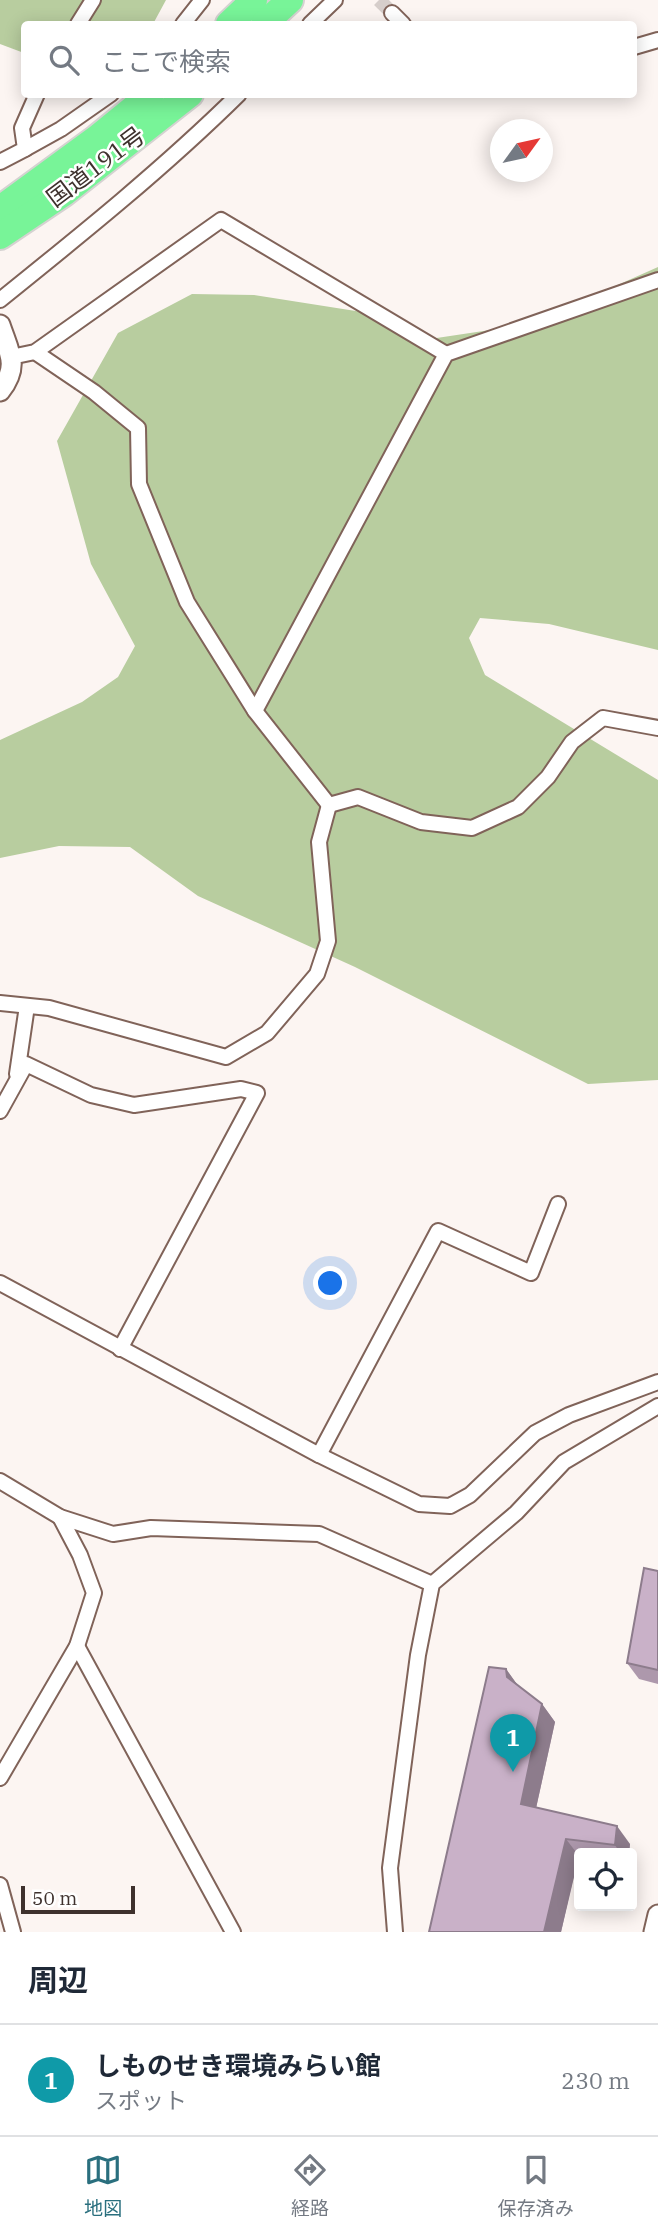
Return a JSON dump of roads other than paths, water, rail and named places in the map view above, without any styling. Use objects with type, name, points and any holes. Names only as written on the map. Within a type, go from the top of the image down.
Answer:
[{"type":"highway","points":[[232,21],[254,0]]},
{"type":"highway","points":[[267,21],[288,1]]},
{"type":"highway","name":"国道191号","points":[[0,209],[97,138],[146,98]]},
{"type":"highway","name":"国道191号","points":[[0,236],[64,193],[185,98]]},
{"type":"street","points":[[80,21],[93,0]]},
{"type":"street","points":[[185,21],[202,0]]},
{"type":"street","points":[[313,21],[335,0]]},
{"type":"street","points":[[392,13],[400,21]]},
{"type":"street","points":[[637,46],[658,40]]},
{"type":"street","points":[[25,149],[22,128],[35,98]]},
{"type":"street","points":[[0,162],[61,129],[105,98]]},
{"type":"street","points":[[0,300],[101,219],[235,98]]},
{"type":"street","points":[[11,357],[35,352],[221,220],[446,354]]},
{"type":"street","points":[[255,711],[446,354],[658,280]]},
{"type":"street","points":[[0,325],[12,368],[9,380],[0,391]]},
{"type":"street","points":[[35,352],[94,392],[138,429],[139,484],[187,602],[255,711],[330,806]]},
{"type":"street","points":[[330,806],[358,797],[421,822],[472,828],[518,807],[548,777],[572,742],[603,718],[658,728]]},
{"type":"street","points":[[0,1003],[49,1008],[226,1057],[267,1033],[317,974],[328,941],[319,842],[330,806]]},
{"type":"street","points":[[15,1084],[27,1006]]},
{"type":"street","points":[[0,1111],[26,1064],[91,1095],[134,1105],[241,1089],[257,1093],[120,1349]]},
{"type":"street","points":[[319,1455],[438,1231],[531,1273],[558,1204]]},
{"type":"street","points":[[0,1283],[319,1455],[419,1504],[450,1506],[470,1495],[535,1433],[569,1415],[658,1381]]},
{"type":"street","points":[[395,1932],[390,1868],[418,1655],[432,1584],[516,1513],[564,1462],[658,1406]]},
{"type":"street","points":[[0,1481],[60,1517],[113,1534],[150,1528],[319,1534],[432,1584]]},
{"type":"street","points":[[0,1778],[77,1646],[94,1593],[80,1555],[60,1517]]},
{"type":"street","points":[[77,1646],[233,1932]]},
{"type":"street","points":[[0,1885],[3,1911],[13,1932]]},
{"type":"street","points":[[654,1932],[658,1916]]},
{"type":"tunnel","points":[[379,0],[392,13]]},
{"type":"place","name":"しものせき環境みらい館","points":[[513,1772]]}]
